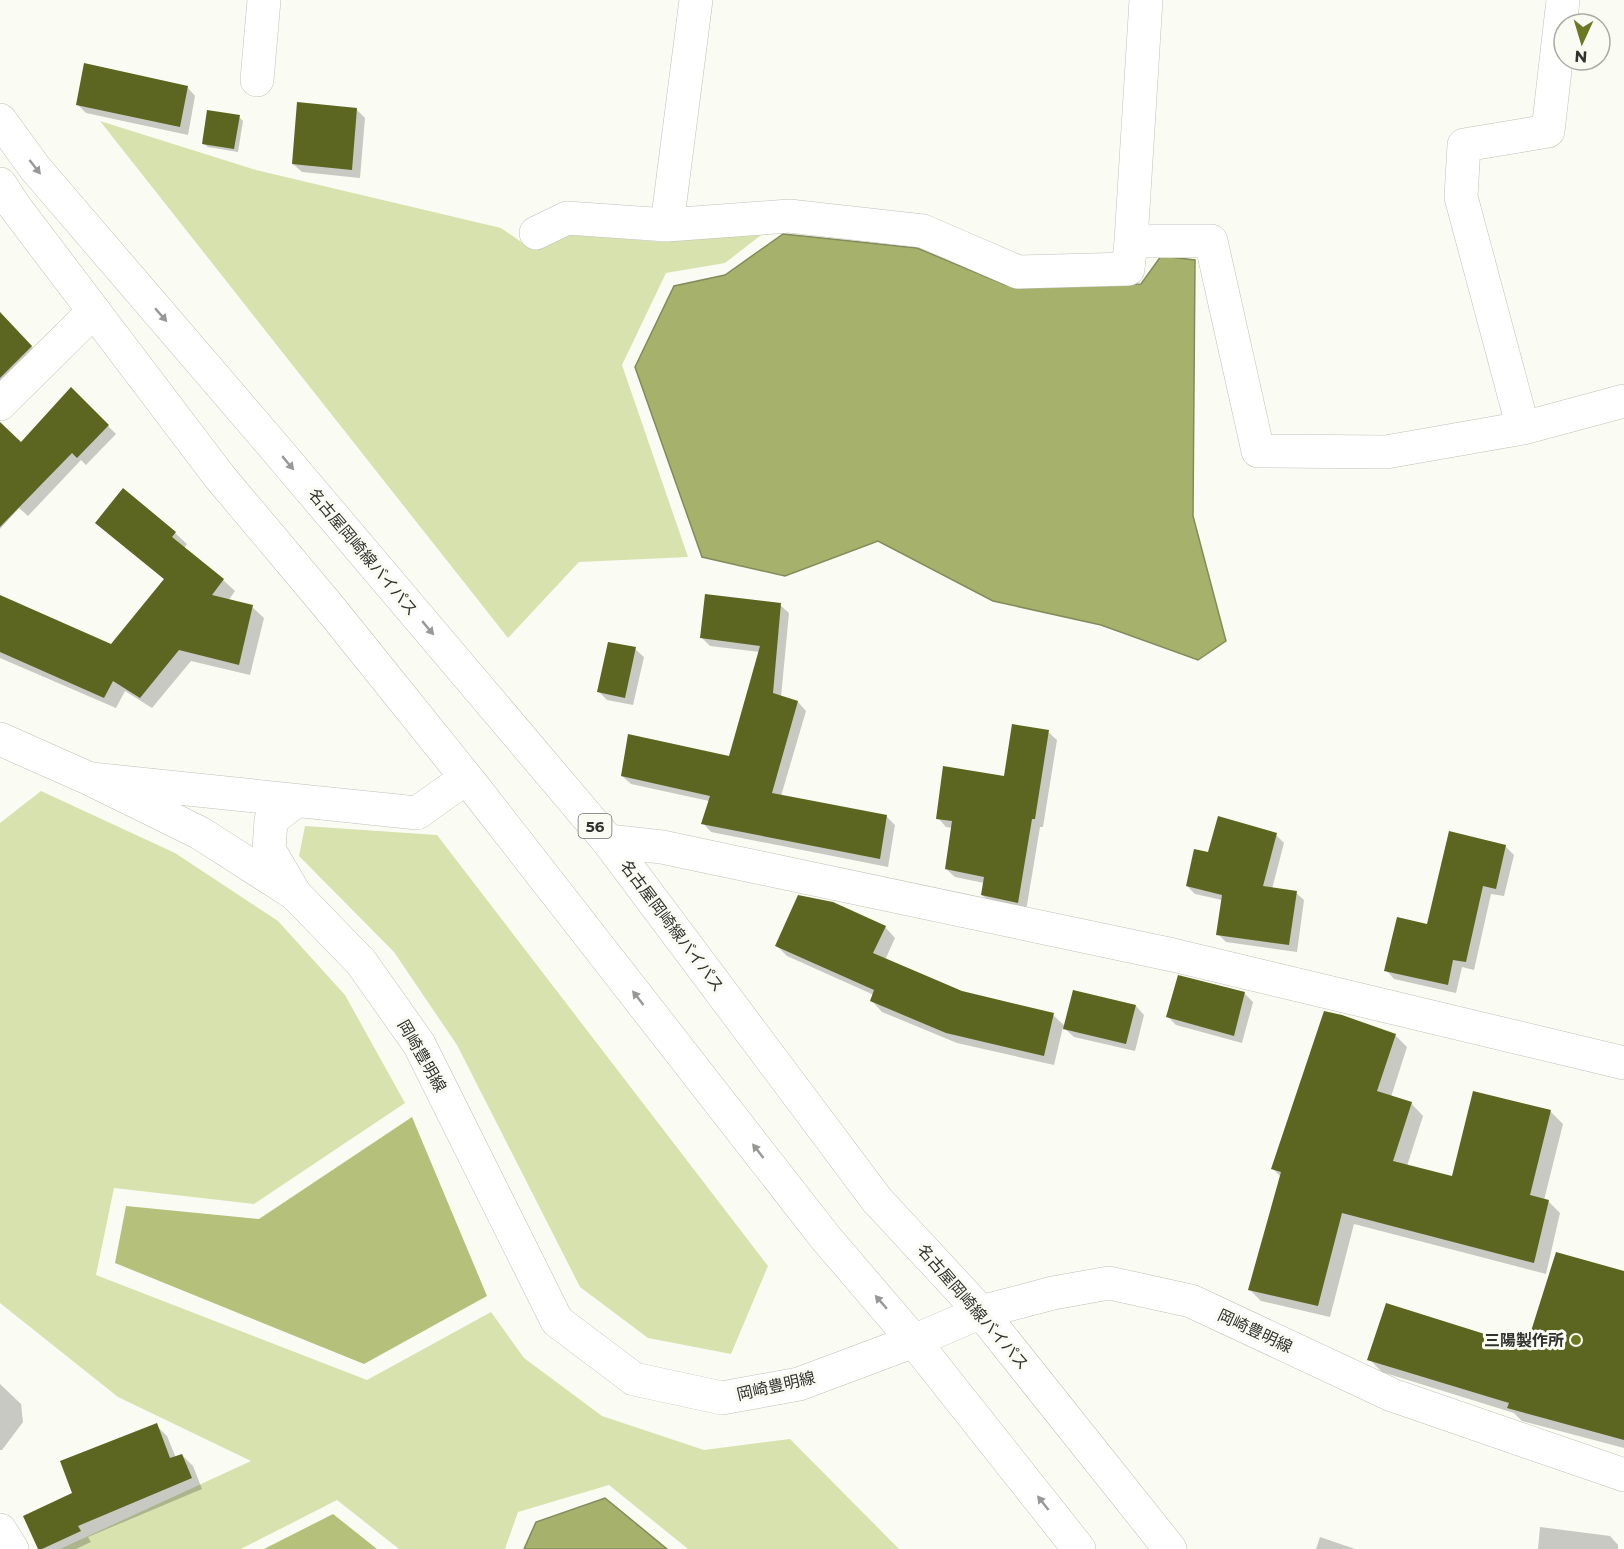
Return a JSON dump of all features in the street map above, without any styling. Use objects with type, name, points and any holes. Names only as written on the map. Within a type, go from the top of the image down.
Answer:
[{"type":"main road","points":[[256,80],[264,0]]},
{"type":"main road","points":[[667,225],[696,0]]},
{"type":"main road","points":[[536,233],[567,218],[667,225],[789,216],[923,231],[1018,272],[1128,269],[1146,0]]},
{"type":"main road","points":[[1522,428],[1461,197],[1464,144],[1548,131],[1563,0]]},
{"type":"main road","name":"名古屋岡崎線バイパス","points":[[0,120],[35,168],[608,841],[877,1200],[981,1312],[1170,1549]]},
{"type":"main road","points":[[0,184],[219,476],[329,607],[466,778],[825,1237],[914,1341],[1080,1549]]},
{"type":"main road","points":[[1131,241],[1211,241],[1258,451],[1386,452],[1522,428],[1624,402]]},
{"type":"main road","points":[[0,404],[94,311]]},
{"type":"main road","name":"岡崎豊明線","points":[[0,739],[88,778],[200,833],[295,894],[361,962],[419,1044],[557,1321],[634,1379],[722,1398],[798,1384],[914,1341],[981,1312],[1053,1293],[1109,1283],[1191,1301],[1392,1395],[1624,1475]]},
{"type":"main road","points":[[88,778],[417,813],[466,778]]},
{"type":"main road","points":[[295,894],[269,850],[271,820],[296,801]]},
{"type":"main road","points":[[608,841],[662,847],[1173,955],[1624,1063]]},
{"type":"main road","points":[[0,1530],[12,1549]]},
{"type":"shaded area","points":[[100,121],[256,170],[501,228],[533,250],[569,234],[662,242],[769,229],[725,263],[666,273],[622,365],[688,557],[579,562],[508,638]]},
{"type":"shaded area","points":[[783,234],[917,248],[1006,285],[1141,284],[1161,256],[1195,260],[1193,516],[1226,641],[1198,660],[1101,625],[993,601],[878,541],[785,576],[702,557],[635,367],[674,286],[725,275]]},
{"type":"shaded area","points":[[41,791],[175,853],[278,921],[345,995],[405,1103],[254,1204],[114,1188],[96,1275],[367,1380],[491,1312],[524,1358],[602,1416],[704,1450],[790,1439],[899,1549],[688,1549],[609,1485],[518,1512],[505,1549],[399,1549],[337,1500],[241,1549],[60,1549],[251,1461],[118,1397],[0,1303],[0,823]]},
{"type":"shaded area","points":[[305,826],[437,835],[768,1266],[731,1354],[648,1338],[580,1287],[457,1045],[394,952],[299,856]]},
{"type":"shaded area","points":[[412,1117],[487,1296],[364,1364],[115,1263],[126,1206],[259,1219]]},
{"type":"shaded area","points":[[605,1498],[667,1549],[524,1549],[536,1522]]},
{"type":"shaded area","points":[[333,1514],[377,1549],[264,1549]]},
{"type":"building","points":[[84,63],[188,86],[180,127],[76,105]]},
{"type":"building","points":[[297,102],[357,108],[352,170],[292,164]]},
{"type":"building","points":[[207,110],[240,115],[234,149],[202,144]]},
{"type":"building","points":[[0,312],[32,346],[0,378]]},
{"type":"building","points":[[71,387],[109,425],[77,458],[72,453],[0,527],[0,422],[21,442]]},
{"type":"building","points":[[123,488],[176,532],[172,537],[224,579],[212,595],[253,605],[239,665],[179,650],[140,698],[113,681],[104,698],[0,652],[0,595],[111,644],[164,579],[95,523]]},
{"type":"building","points":[[705,594],[781,603],[773,693],[798,701],[772,793],[887,815],[880,859],[701,824],[710,796],[621,776],[628,734],[729,756],[760,646],[700,638]]},
{"type":"building","points":[[608,642],[636,647],[625,698],[597,692]]},
{"type":"building","points":[[1012,724],[1049,730],[1035,819],[1032,819],[1018,903],[981,895],[984,877],[945,869],[952,821],[936,819],[943,766],[1004,776]]},
{"type":"building","points":[[1218,816],[1277,833],[1263,886],[1297,891],[1289,945],[1216,935],[1222,895],[1186,886],[1194,849],[1208,852]]},
{"type":"building","points":[[1449,831],[1506,845],[1496,889],[1483,886],[1466,962],[1453,960],[1448,985],[1384,971],[1397,917],[1427,924]]},
{"type":"building","points":[[798,895],[833,902],[886,926],[873,953],[962,991],[1054,1013],[1044,1056],[946,1033],[870,1001],[874,990],[775,946]]},
{"type":"building","points":[[1178,975],[1245,992],[1234,1036],[1166,1017]]},
{"type":"building","points":[[1073,990],[1136,1005],[1126,1044],[1063,1029]]},
{"type":"building","points":[[1324,1011],[1396,1034],[1377,1091],[1412,1102],[1393,1161],[1452,1176],[1473,1091],[1551,1110],[1530,1195],[1549,1200],[1534,1263],[1342,1213],[1318,1306],[1248,1290],[1281,1172],[1271,1169]]},
{"type":"building","name":"三陽製作所","points":[[1556,1252],[1624,1271],[1624,1440],[1507,1408],[1509,1403],[1367,1360],[1386,1303],[1526,1347]]},
{"type":"building","points":[[157,1423],[170,1458],[182,1454],[192,1478],[78,1526],[81,1531],[38,1549],[23,1516],[72,1493],[60,1461]]},
{"type":"place","name":"三陽製作所","points":[[1576,1340]]}]
